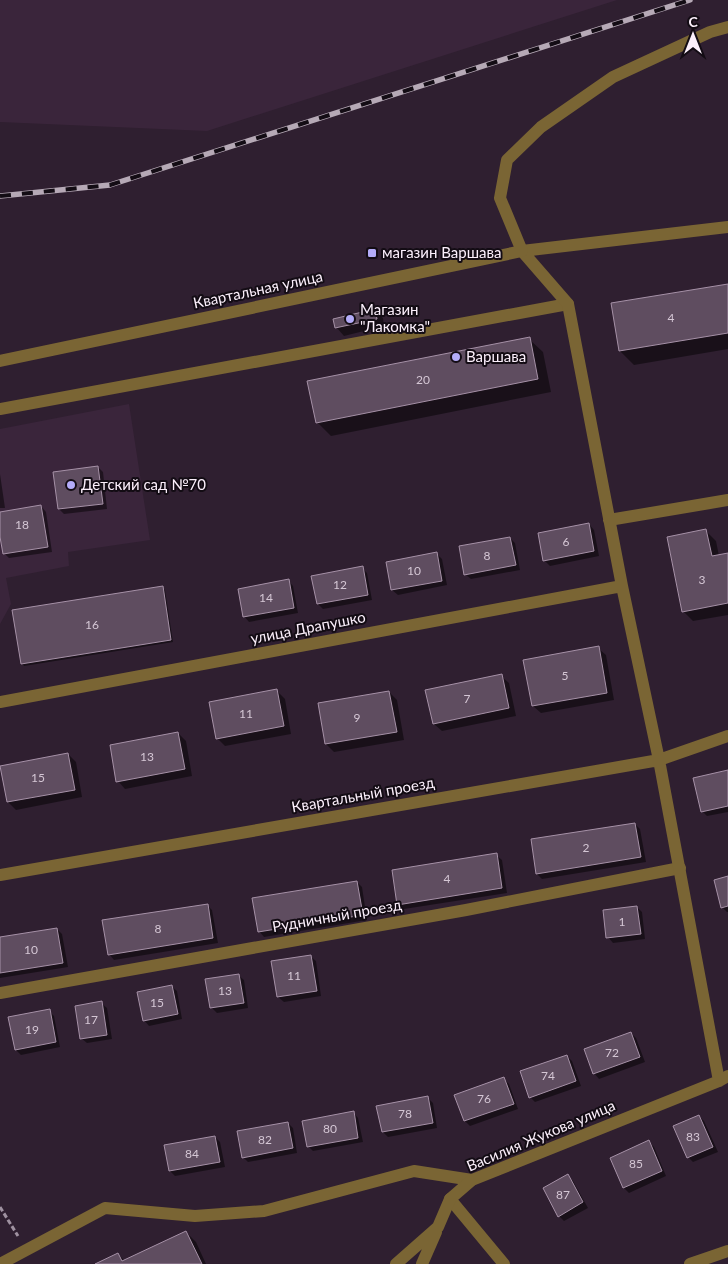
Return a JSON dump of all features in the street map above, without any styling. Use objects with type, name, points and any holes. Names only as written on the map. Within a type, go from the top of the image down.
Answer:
[{"type":"street","points":[[723,1079],[622,586],[568,304],[522,251],[500,198],[507,160],[541,127],[613,77],[710,32],[728,27]]},
{"type":"street","name":"Квартальная улица","points":[[0,361],[522,251],[728,228]]},
{"type":"street","points":[[0,409],[568,304]]},
{"type":"street","points":[[609,520],[728,500]]},
{"type":"street","name":"улица Драпушко","points":[[0,702],[622,586]]},
{"type":"street","name":"Квартальный проезд","points":[[0,875],[659,760],[728,736]]},
{"type":"street","name":"Рудничный проезд","points":[[0,993],[466,910],[680,868]]},
{"type":"street","name":"Василия Жукова улица","points":[[396,1264],[438,1227],[450,1199],[472,1180],[723,1079]]},
{"type":"street","points":[[0,1264],[105,1208],[195,1216],[264,1211],[414,1171],[472,1180]]},
{"type":"street","points":[[450,1199],[504,1264]]},
{"type":"street","points":[[422,1264],[438,1227]]},
{"type":"street","points":[[690,1264],[728,1252]]},
{"type":"path","points":[[0,1206],[26,1250]]},
{"type":"shaded area","points":[[0,0],[617,0],[207,131],[0,122]]},
{"type":"shaded area","name":"Детский сад №70","points":[[129,404],[150,540],[68,552],[69,566],[6,578],[11,604],[0,624],[0,429]]},
{"type":"building","points":[[728,284],[728,333],[619,351],[611,303]]},
{"type":"building","points":[[375,309],[377,319],[335,328],[333,319]]},
{"type":"building","points":[[530,337],[538,379],[316,423],[307,381]]},
{"type":"building","points":[[98,466],[103,504],[58,509],[53,472]]},
{"type":"building","points":[[41,505],[48,547],[3,554],[0,537],[0,512]]},
{"type":"building","points":[[589,523],[594,551],[543,561],[538,533]]},
{"type":"building","points":[[706,529],[712,556],[728,553],[728,603],[682,612],[667,537]]},
{"type":"building","points":[[510,537],[516,565],[464,575],[459,546]]},
{"type":"building","points":[[437,552],[442,581],[391,590],[386,562]]},
{"type":"building","points":[[363,566],[368,595],[317,604],[311,576]]},
{"type":"building","points":[[289,579],[294,608],[243,617],[238,589]]},
{"type":"building","points":[[163,586],[171,640],[21,664],[12,610]]},
{"type":"building","points":[[599,646],[607,693],[532,706],[523,660]]},
{"type":"building","points":[[502,674],[509,708],[433,724],[425,690]]},
{"type":"building","points":[[277,689],[284,726],[216,739],[209,702]]},
{"type":"building","points":[[389,691],[397,732],[325,744],[318,703]]},
{"type":"building","points":[[178,732],[185,769],[116,782],[110,745]]},
{"type":"building","points":[[68,753],[75,790],[7,802],[0,766]]},
{"type":"building","points":[[728,770],[728,806],[701,812],[693,778]]},
{"type":"building","points":[[635,823],[641,857],[536,874],[531,839]]},
{"type":"building","points":[[497,853],[502,888],[397,905],[392,870]]},
{"type":"building","points":[[728,876],[728,906],[721,908],[714,880]]},
{"type":"building","points":[[357,881],[363,915],[258,932],[252,898]]},
{"type":"building","points":[[208,904],[213,938],[108,955],[102,920]]},
{"type":"building","points":[[637,906],[641,934],[606,938],[603,910]]},
{"type":"building","points":[[57,928],[63,963],[0,973],[0,937]]},
{"type":"building","points":[[311,955],[317,991],[277,997],[271,961]]},
{"type":"building","points":[[239,974],[244,1003],[210,1008],[205,979]]},
{"type":"building","points":[[172,985],[178,1014],[143,1021],[137,992]]},
{"type":"building","points":[[102,1001],[107,1035],[80,1039],[75,1006]]},
{"type":"building","points":[[50,1009],[56,1042],[15,1050],[8,1017]]},
{"type":"building","points":[[631,1032],[640,1057],[593,1074],[584,1049]]},
{"type":"building","points":[[567,1055],[576,1081],[529,1098],[520,1071]]},
{"type":"building","points":[[504,1077],[514,1104],[464,1121],[454,1095]]},
{"type":"building","points":[[428,1096],[433,1123],[382,1132],[376,1106]]},
{"type":"building","points":[[354,1111],[358,1138],[307,1147],[302,1121]]},
{"type":"building","points":[[699,1115],[713,1147],[687,1158],[673,1126]]},
{"type":"building","points":[[288,1122],[293,1148],[242,1158],[237,1131]]},
{"type":"building","points":[[215,1136],[220,1162],[169,1171],[164,1145]]},
{"type":"building","points":[[649,1140],[662,1171],[623,1188],[610,1158]]},
{"type":"building","points":[[568,1174],[583,1202],[558,1217],[543,1188]]},
{"type":"building","points":[[186,1231],[202,1264],[95,1264],[118,1253],[122,1261]]},
{"type":"railway","points":[[0,196],[110,185],[690,0]]},
{"type":"place","name":"магазин Варшава","points":[[372,253]]},
{"type":"place","name":"Магазин \"Лакомка\"","points":[[350,319]]},
{"type":"place","name":"Варшава","points":[[456,357]]},
{"type":"place","name":"Детский сад №70","points":[[71,485]]}]
